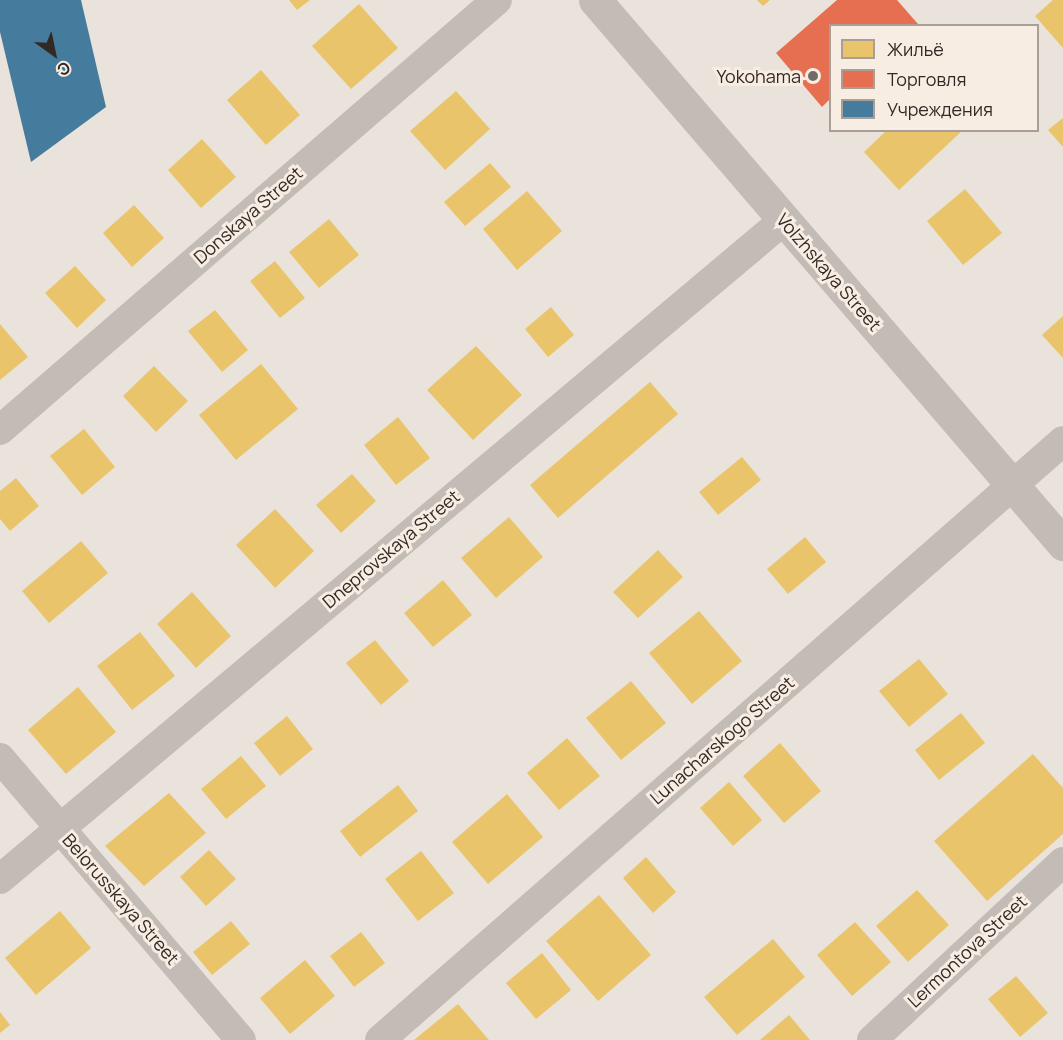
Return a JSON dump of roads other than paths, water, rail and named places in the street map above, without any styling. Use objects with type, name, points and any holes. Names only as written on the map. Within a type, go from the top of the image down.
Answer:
[{"type":"street","name":"Donskaya Street","points":[[0,430],[497,0]]},
{"type":"street","name":"Volzhskaya Street","points":[[595,0],[1063,544]]},
{"type":"street","name":"Dneprovskaya Street","points":[[0,879],[59,827],[784,220]]},
{"type":"street","name":"Lunacharskogo Street","points":[[381,1040],[1063,441]]},
{"type":"street","name":"Belorusskaya Street","points":[[0,758],[241,1040]]},
{"type":"street","name":"Lermontova Street","points":[[872,1040],[1063,862]]},
{"type":"place","name":"Yokohama","points":[[813,76]]}]
